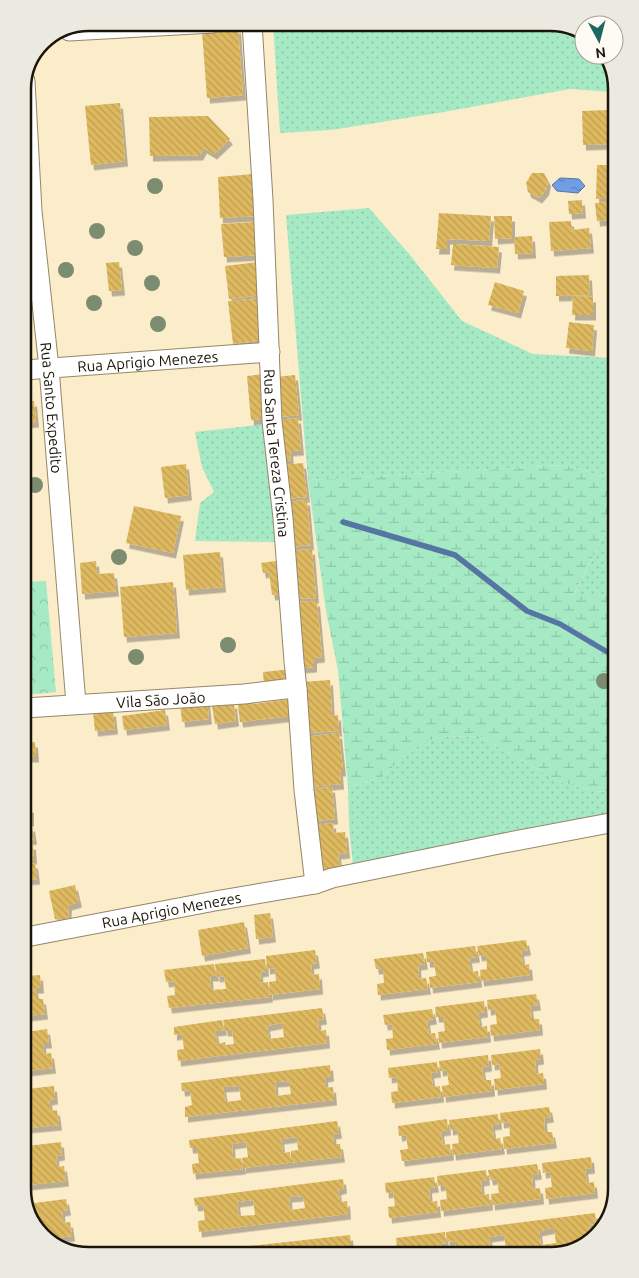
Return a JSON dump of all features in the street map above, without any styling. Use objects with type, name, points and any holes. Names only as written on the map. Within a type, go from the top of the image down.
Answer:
[{"type":"street","name":"Rua Santa Tereza Cristina","points":[[253,31],[264,200],[272,421],[283,518],[304,790],[315,884]]},
{"type":"street","name":"Rua Santo Expedito","points":[[31,192],[49,368],[76,704]]},
{"type":"street","name":"Rua Aprigio Menezes","points":[[31,369],[270,352]]},
{"type":"street","name":"Vila São João","points":[[31,708],[297,689]]},
{"type":"street","name":"Rua Aprigio Menezes","points":[[31,936],[315,884],[332,878],[608,823]]},
{"type":"green space","points":[[274,31],[554,31],[574,36],[574,65],[602,65],[607,78],[608,92],[570,89],[331,130],[280,133]]},
{"type":"green space","points":[[369,208],[410,255],[462,321],[533,354],[608,358],[608,480],[581,469],[564,465],[308,480],[286,215]]},
{"type":"green space","points":[[268,424],[275,542],[195,541],[200,503],[214,492],[202,467],[195,432]]},
{"type":"green space","points":[[564,465],[581,469],[608,480],[605,533],[573,596],[608,595],[608,792],[593,791],[558,781],[479,736],[442,737],[424,742],[409,752],[382,777],[348,787],[338,670],[326,611],[308,480]]},
{"type":"green space","points":[[608,502],[608,595],[573,597],[605,533]]},
{"type":"green space","points":[[46,581],[56,692],[31,694],[31,582]]},
{"type":"green space","points":[[479,736],[558,781],[593,791],[608,792],[608,813],[353,865],[348,787],[382,777],[409,752],[424,742],[442,737]]},
{"type":"water","points":[[560,178],[579,179],[585,186],[578,193],[557,191],[552,185]]},
{"type":"building","points":[[202,31],[238,31],[243,95],[207,98]]},
{"type":"building","points":[[120,103],[125,161],[91,165],[85,106]]},
{"type":"building","points":[[608,110],[608,144],[583,145],[582,111]]},
{"type":"building","points":[[208,116],[230,139],[214,154],[204,148],[200,155],[150,156],[149,117]]},
{"type":"building","points":[[597,165],[608,165],[608,199],[596,199]]},
{"type":"building","points":[[532,173],[544,173],[548,181],[546,190],[539,198],[528,192],[526,183]]},
{"type":"building","points":[[253,174],[256,216],[220,218],[218,177]]},
{"type":"building","points":[[582,200],[583,213],[569,214],[568,201]]},
{"type":"building","points":[[608,202],[608,220],[597,221],[595,203]]},
{"type":"building","points":[[439,213],[491,216],[489,241],[447,239],[447,249],[436,249]]},
{"type":"building","points":[[494,216],[512,216],[512,238],[495,239]]},
{"type":"building","points":[[571,221],[572,230],[589,228],[591,248],[551,251],[549,222]]},
{"type":"building","points":[[257,222],[259,255],[224,257],[221,224]]},
{"type":"building","points":[[532,236],[533,253],[515,254],[514,237]]},
{"type":"building","points":[[453,244],[499,247],[497,268],[451,265]]},
{"type":"building","points":[[119,262],[122,290],[109,291],[106,263]]},
{"type":"building","points":[[258,262],[263,295],[229,299],[225,266]]},
{"type":"building","points":[[589,275],[590,295],[556,296],[556,276]]},
{"type":"building","points":[[495,282],[524,291],[518,313],[488,305]]},
{"type":"building","points":[[573,296],[593,297],[593,315],[572,315]]},
{"type":"building","points":[[260,298],[264,340],[233,344],[228,301]]},
{"type":"building","points":[[569,322],[594,325],[592,351],[566,348]]},
{"type":"building","points":[[263,374],[267,418],[251,420],[247,376]]},
{"type":"building","points":[[295,375],[299,415],[279,417],[275,377]]},
{"type":"building","points":[[31,401],[34,401],[36,422],[31,422]]},
{"type":"building","points":[[298,418],[301,450],[290,451],[291,460],[281,461],[278,420]]},
{"type":"building","points":[[303,463],[307,497],[285,499],[281,465]]},
{"type":"building","points":[[186,464],[189,495],[165,498],[161,467]]},
{"type":"building","points":[[307,500],[311,545],[289,547],[285,502]]},
{"type":"building","points":[[134,506],[181,516],[173,553],[126,543]]},
{"type":"building","points":[[312,549],[316,598],[292,599],[288,551]]},
{"type":"building","points":[[220,552],[223,587],[186,590],[183,555]]},
{"type":"building","points":[[283,560],[287,593],[272,595],[269,572],[263,573],[261,563]]},
{"type":"building","points":[[96,561],[97,574],[114,573],[116,591],[82,594],[80,563]]},
{"type":"building","points":[[173,582],[177,633],[124,637],[120,587]]},
{"type":"building","points":[[317,601],[322,657],[314,658],[314,667],[300,668],[295,602]]},
{"type":"building","points":[[293,669],[294,684],[264,686],[263,672]]},
{"type":"building","points":[[330,680],[332,716],[338,715],[339,731],[304,733],[301,682]]},
{"type":"building","points":[[252,698],[253,704],[291,699],[293,716],[240,722],[237,699]]},
{"type":"building","points":[[207,700],[209,719],[182,722],[180,703]]},
{"type":"building","points":[[234,703],[236,721],[215,724],[212,706]]},
{"type":"building","points":[[165,710],[167,725],[124,730],[122,716]]},
{"type":"building","points":[[113,711],[115,729],[95,731],[93,712]]},
{"type":"building","points":[[339,733],[343,771],[340,771],[341,784],[309,787],[304,737]]},
{"type":"building","points":[[31,742],[35,742],[36,757],[31,757]]},
{"type":"building","points":[[332,787],[335,819],[314,821],[311,789]]},
{"type":"building","points":[[333,823],[334,833],[345,832],[347,853],[338,854],[340,870],[322,872],[316,825]]},
{"type":"building","points":[[31,826],[34,839],[31,840]]},
{"type":"building","points":[[31,844],[33,844],[34,859],[31,859]]},
{"type":"building","points":[[31,863],[35,863],[37,879],[31,880]]},
{"type":"building","points":[[75,885],[79,902],[69,905],[68,920],[55,919],[49,891]]},
{"type":"building","points":[[270,913],[273,937],[256,939],[254,915]]},
{"type":"building","points":[[244,922],[248,948],[202,956],[198,930]]},
{"type":"building","points":[[526,940],[528,950],[521,951],[523,965],[529,964],[530,975],[481,981],[480,970],[487,969],[486,955],[479,956],[477,946]]},
{"type":"building","points":[[475,946],[477,957],[469,958],[471,972],[478,971],[479,982],[430,988],[429,977],[436,976],[434,962],[427,962],[426,952]]},
{"type":"building","points":[[315,950],[317,963],[311,964],[312,975],[319,974],[320,989],[270,995],[269,982],[276,981],[275,968],[267,969],[266,956]]},
{"type":"building","points":[[423,953],[425,964],[418,965],[419,979],[426,978],[428,989],[378,995],[377,984],[384,983],[383,969],[376,969],[374,959]]},
{"type":"building","points":[[265,959],[266,971],[260,972],[261,983],[268,982],[270,997],[169,1008],[167,996],[175,995],[174,981],[166,982],[164,970],[214,964],[216,976],[210,976],[211,990],[226,989],[224,976],[217,977],[215,964]]},
{"type":"building","points":[[40,975],[41,988],[35,988],[37,999],[43,999],[45,1014],[31,1016],[31,976]]},
{"type":"building","points":[[536,994],[538,1005],[530,1006],[532,1019],[539,1019],[540,1030],[491,1036],[490,1025],[497,1024],[495,1009],[488,1010],[487,1000]]},
{"type":"building","points":[[484,1001],[485,1012],[478,1013],[480,1027],[487,1026],[488,1037],[439,1043],[438,1032],[445,1031],[443,1017],[436,1017],[435,1007]]},
{"type":"building","points":[[322,1008],[324,1019],[318,1020],[319,1031],[326,1030],[327,1043],[178,1061],[177,1050],[184,1049],[182,1034],[174,1035],[174,1027],[222,1020],[224,1030],[215,1031],[218,1044],[225,1042],[227,1051],[226,1045],[234,1044],[232,1031],[225,1031],[223,1020]],"holes":[[[282,1023],[284,1037],[269,1039],[267,1026]]]},
{"type":"building","points":[[432,1009],[434,1019],[427,1020],[429,1034],[435,1033],[437,1044],[387,1050],[386,1039],[393,1038],[392,1024],[385,1025],[383,1015]]},
{"type":"building","points":[[47,1029],[49,1043],[43,1043],[44,1054],[51,1053],[53,1068],[31,1071],[31,1031]]},
{"type":"building","points":[[540,1049],[541,1059],[535,1060],[536,1074],[543,1073],[544,1084],[495,1090],[494,1079],[501,1078],[499,1064],[492,1065],[491,1055]]},
{"type":"building","points":[[488,1055],[489,1066],[482,1067],[484,1080],[491,1080],[492,1091],[443,1097],[442,1086],[449,1085],[447,1070],[440,1071],[439,1061]]},
{"type":"building","points":[[437,1062],[438,1072],[431,1073],[433,1087],[440,1086],[441,1097],[392,1103],[391,1092],[398,1091],[397,1077],[389,1078],[388,1068]]},
{"type":"building","points":[[330,1065],[331,1076],[325,1077],[326,1088],[333,1087],[334,1100],[185,1117],[185,1107],[192,1105],[190,1090],[182,1091],[181,1083]],"holes":[[[289,1081],[291,1094],[276,1096],[275,1082]],[[239,1086],[241,1100],[226,1102],[223,1087]]]},
{"type":"building","points":[[54,1086],[55,1099],[49,1100],[51,1111],[57,1110],[59,1125],[31,1128],[31,1089]]},
{"type":"building","points":[[549,1107],[551,1117],[544,1118],[545,1132],[552,1132],[554,1143],[504,1149],[503,1137],[510,1136],[509,1122],[501,1123],[500,1113]]},
{"type":"building","points":[[498,1114],[499,1124],[492,1125],[494,1139],[500,1138],[502,1149],[453,1155],[452,1144],[459,1143],[457,1129],[450,1130],[449,1120]]},
{"type":"building","points":[[447,1119],[448,1130],[441,1131],[443,1145],[450,1144],[451,1155],[402,1161],[400,1150],[408,1149],[406,1135],[399,1136],[398,1126]]},
{"type":"building","points":[[337,1121],[339,1133],[333,1134],[334,1144],[340,1144],[342,1157],[243,1168],[242,1158],[248,1157],[246,1142],[232,1144],[233,1159],[241,1158],[243,1169],[193,1174],[192,1164],[199,1163],[197,1148],[190,1148],[189,1140]],"holes":[[[297,1137],[298,1150],[291,1151],[291,1161],[290,1152],[283,1153],[281,1139]]]},
{"type":"building","points":[[61,1142],[62,1155],[56,1156],[57,1167],[64,1166],[66,1181],[31,1185],[31,1146]]},
{"type":"building","points":[[591,1157],[592,1168],[585,1169],[587,1183],[594,1182],[595,1193],[546,1199],[545,1188],[552,1187],[550,1172],[543,1173],[542,1163]]},
{"type":"building","points":[[537,1164],[539,1174],[532,1175],[533,1189],[540,1188],[541,1199],[492,1205],[491,1194],[499,1193],[497,1179],[490,1180],[488,1170]]},
{"type":"building","points":[[486,1170],[487,1180],[481,1181],[482,1195],[489,1194],[490,1205],[441,1211],[440,1200],[447,1199],[445,1185],[438,1186],[437,1176]]},
{"type":"building","points":[[434,1177],[436,1187],[429,1188],[430,1202],[437,1201],[438,1212],[389,1218],[388,1207],[395,1206],[393,1192],[386,1193],[385,1183]]},
{"type":"building","points":[[343,1179],[344,1188],[338,1190],[340,1202],[347,1201],[348,1214],[199,1232],[198,1221],[205,1220],[203,1205],[195,1206],[194,1198]],"holes":[[[303,1196],[305,1208],[290,1210],[289,1197]],[[253,1200],[255,1215],[239,1216],[237,1202]]]},
{"type":"building","points":[[66,1199],[68,1210],[62,1211],[63,1223],[70,1222],[72,1236],[58,1238],[51,1232],[41,1221],[33,1203]]},
{"type":"building","points":[[595,1213],[596,1223],[589,1225],[590,1230],[588,1232],[579,1239],[561,1246],[506,1247],[504,1235],[489,1237],[490,1247],[456,1247],[455,1241],[447,1242],[446,1232]],"holes":[[[554,1228],[556,1243],[541,1245],[539,1231]]]},
{"type":"building","points":[[445,1232],[446,1243],[440,1244],[440,1247],[397,1247],[396,1238]]},
{"type":"building","points":[[350,1235],[351,1246],[345,1247],[240,1247]]},
{"type":"waterway","points":[[343,522],[455,555],[527,611],[560,624],[608,652]]}]
